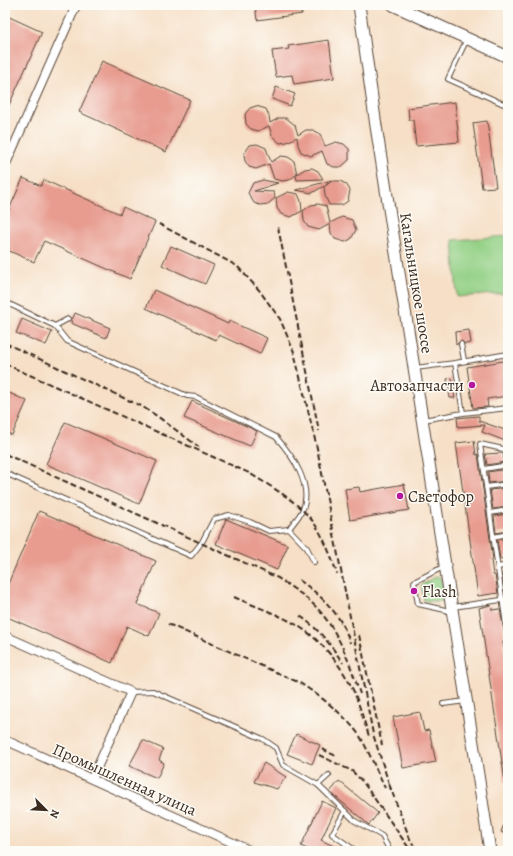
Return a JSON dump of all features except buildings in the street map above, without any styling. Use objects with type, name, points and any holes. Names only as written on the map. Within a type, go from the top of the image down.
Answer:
[{"type":"main road","name":"Кагальницкое шоссе","points":[[359,5],[422,420],[490,851]]},
{"type":"main road","points":[[393,5],[508,57]]},
{"type":"street","points":[[5,166],[75,8]]},
{"type":"street","points":[[5,636],[130,692],[92,779]]},
{"type":"street","name":"Промышленная улица","points":[[5,740],[251,851]]},
{"type":"street","name":"Промышленная улица","points":[[232,843],[240,851]]},
{"type":"lane","points":[[468,38],[448,79],[508,106]]},
{"type":"lane","points":[[5,302],[55,326],[67,341],[187,396],[196,397],[276,437],[284,446],[301,474],[304,490],[302,510],[289,528],[269,531],[250,522],[229,515],[214,519],[202,542],[191,556],[5,473]]},
{"type":"lane","points":[[55,326],[68,319]]},
{"type":"lane","points":[[461,344],[464,360]]},
{"type":"lane","points":[[415,368],[508,354]]},
{"type":"lane","points":[[455,363],[463,413]]},
{"type":"lane","points":[[422,420],[463,413],[508,408]]},
{"type":"lane","points":[[508,450],[480,444],[508,640]]},
{"type":"lane","points":[[484,469],[508,465]]},
{"type":"lane","points":[[486,487],[508,484]]},
{"type":"lane","points":[[490,513],[508,510]]},
{"type":"lane","points":[[289,528],[307,548],[314,562]]},
{"type":"lane","points":[[493,537],[508,534]]},
{"type":"lane","points":[[498,566],[508,565]]},
{"type":"lane","points":[[446,566],[414,582],[418,604],[452,610],[508,599]]},
{"type":"lane","points":[[130,692],[153,691],[263,739],[276,748],[283,765],[318,785],[355,821],[382,836],[390,851]]},
{"type":"lane","points":[[443,704],[467,701]]},
{"type":"lane","points":[[318,785],[329,775]]},
{"type":"lane","points":[[344,811],[332,834],[356,851]]},
{"type":"green space","points":[[508,236],[508,293],[457,297],[453,240]]},
{"type":"green space","points":[[437,576],[441,578],[445,599],[443,601],[424,601],[421,585]]},
{"type":"railway","points":[[159,224],[237,266],[259,290],[280,319],[294,352],[317,448],[373,734],[391,790]]},
{"type":"railway","points":[[278,227],[319,431]]},
{"type":"railway","points":[[5,343],[141,406],[199,447]]},
{"type":"railway","points":[[5,364],[249,473],[273,488],[297,505],[315,524],[326,545],[337,574]]},
{"type":"railway","points":[[5,454],[278,578],[311,602],[328,622],[347,657],[360,694]]},
{"type":"railway","points":[[299,580],[316,593],[330,607],[342,624],[350,643]]},
{"type":"railway","points":[[234,597],[288,620],[305,630],[322,645],[337,663],[349,682],[356,697],[369,736]]},
{"type":"railway","points":[[300,616],[324,637],[343,663]]},
{"type":"railway","points":[[168,624],[300,683],[316,694],[349,722],[361,738],[385,788]]},
{"type":"railway","points":[[359,635],[382,745]]},
{"type":"railway","points":[[322,749],[338,757]]},
{"type":"railway","points":[[319,755],[352,771],[363,782],[411,851]]},
{"type":"railway","points":[[389,784],[410,839],[417,851]]},
{"type":"place","name":"Автозапчасти","points":[[472,385]]},
{"type":"place","name":"Светофор","points":[[400,496]]},
{"type":"place","name":"Flash","points":[[414,591]]}]
